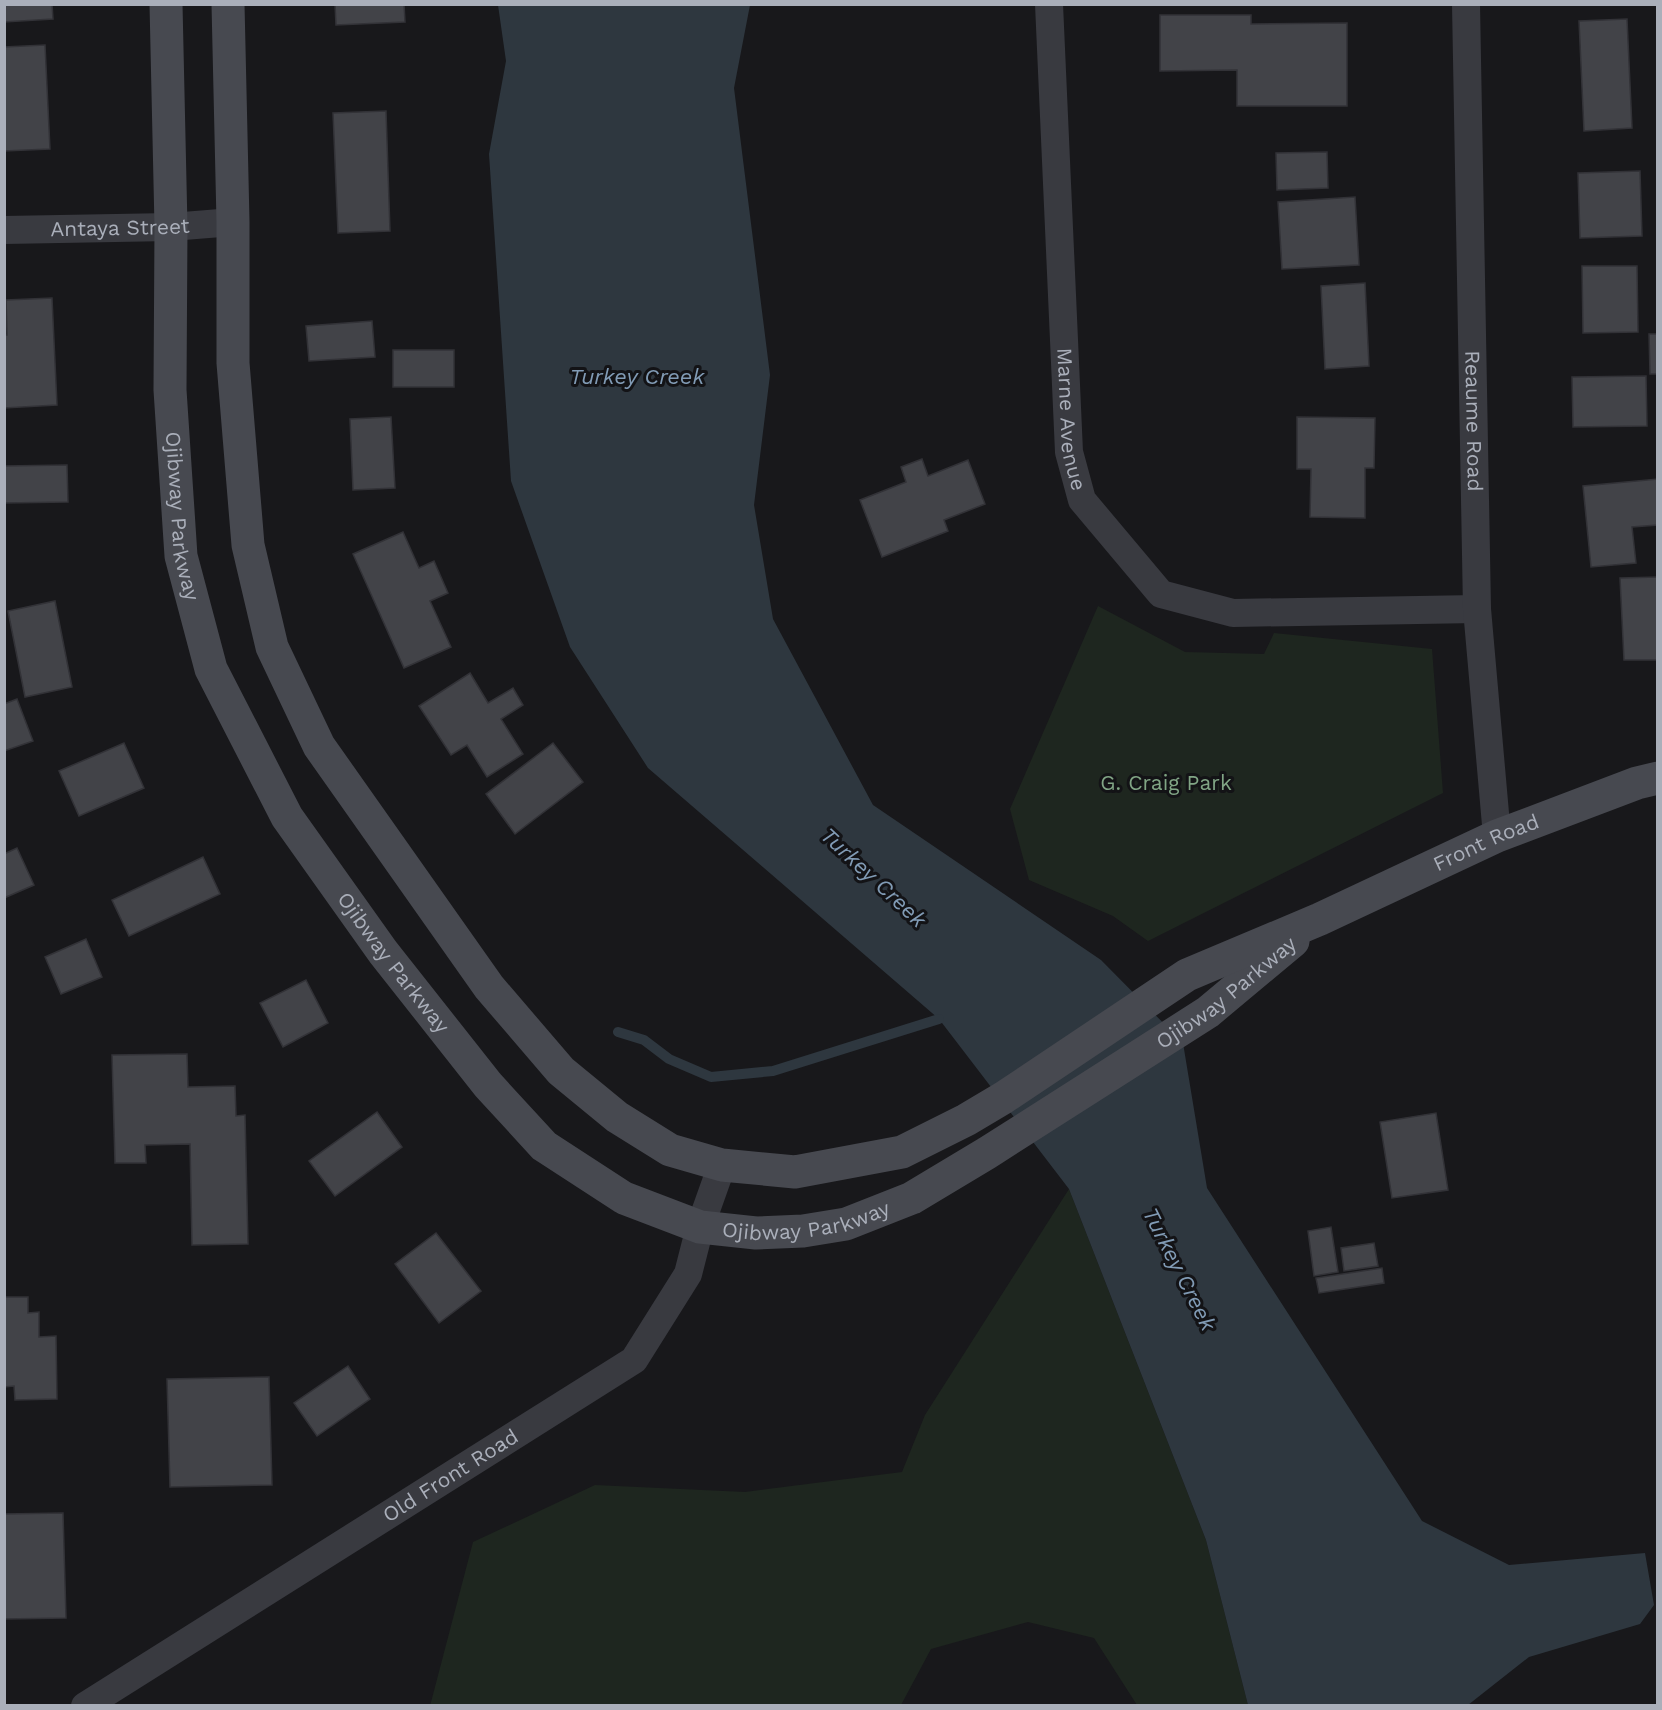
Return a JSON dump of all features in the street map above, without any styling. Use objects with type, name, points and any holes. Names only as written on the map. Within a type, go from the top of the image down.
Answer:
[{"type":"main road","name":"Ojibway Parkway","points":[[166,4],[171,226],[170,390],[181,556],[210,669],[287,817],[383,952],[488,1085],[544,1146],[624,1198],[700,1227],[756,1233],[803,1231],[846,1224],[912,1198],[987,1153],[1208,1012],[1320,919]]},
{"type":"main road","name":"Ojibway Parkway","points":[[228,4],[233,222],[233,363],[248,544],[272,647],[319,746],[489,987],[561,1071],[617,1118],[669,1150],[722,1165],[795,1172],[902,1152],[966,1120],[1003,1098],[1187,975],[1320,919]]},
{"type":"main road","name":"Front Road","points":[[1320,919],[1497,836],[1637,783],[1658,778]]},
{"type":"street","name":"Marne Avenue","points":[[1050,4],[1069,452],[1082,500],[1161,594],[1233,613],[1477,609]]},
{"type":"street","name":"Reaume Road","points":[[1466,4],[1477,609],[1497,836]]},
{"type":"street","name":"Antaya Street","points":[[4,230],[171,226],[233,222]]},
{"type":"street","name":"Old Front Road","points":[[85,1706],[114,1696],[634,1360],[688,1274],[700,1227],[722,1165]]},
{"type":"green space","name":"G. Craig Park","points":[[1098,606],[1185,652],[1264,654],[1274,633],[1432,649],[1443,793],[1148,941],[1113,916],[1029,880],[1010,809]]},
{"type":"green space","points":[[1069,1189],[1206,1540],[1248,1705],[1137,1705],[1094,1638],[1028,1622],[931,1649],[901,1705],[430,1706],[473,1542],[595,1485],[745,1492],[902,1472],[925,1415]]},
{"type":"water","name":"Turkey Creek","points":[[498,5],[750,5],[734,88],[770,375],[754,505],[773,619],[873,805],[1101,960],[1183,1043],[1207,1188],[1422,1521],[1509,1565],[1645,1553],[1654,1605],[1640,1624],[1529,1657],[1468,1705],[1248,1705],[1206,1540],[1069,1189],[939,1019],[648,768],[570,647],[511,481],[489,154],[506,61]]},
{"type":"building","points":[[4,4],[52,4],[53,19],[4,22]]},
{"type":"building","points":[[335,4],[404,4],[405,22],[336,25]]},
{"type":"building","points":[[1160,15],[1251,15],[1251,24],[1347,23],[1347,106],[1237,106],[1237,70],[1160,71]]},
{"type":"building","points":[[1627,19],[1632,128],[1584,131],[1579,21]]},
{"type":"building","points":[[45,45],[50,149],[4,151],[4,47]]},
{"type":"building","points":[[386,111],[390,231],[338,233],[333,113]]},
{"type":"building","points":[[1327,152],[1328,188],[1277,190],[1276,153]]},
{"type":"building","points":[[1640,171],[1642,236],[1580,238],[1578,173]]},
{"type":"building","points":[[1355,197],[1359,265],[1282,269],[1278,202]]},
{"type":"building","points":[[1582,266],[1637,266],[1638,332],[1583,333]]},
{"type":"building","points":[[1365,283],[1369,366],[1325,369],[1321,286]]},
{"type":"building","points":[[52,298],[57,405],[4,408],[6,300]]},
{"type":"building","points":[[372,321],[375,357],[309,361],[306,326]]},
{"type":"building","points":[[1649,334],[1658,334],[1658,374],[1650,374]]},
{"type":"building","points":[[393,350],[454,350],[454,387],[393,387]]},
{"type":"building","points":[[1646,376],[1647,426],[1573,427],[1572,377]]},
{"type":"building","points":[[391,417],[395,488],[353,490],[350,419]]},
{"type":"building","points":[[1297,417],[1375,418],[1374,468],[1365,468],[1365,518],[1310,517],[1311,469],[1297,469]]},
{"type":"building","points":[[922,459],[928,476],[968,460],[985,504],[944,520],[948,531],[882,557],[860,500],[906,482],[901,467]]},
{"type":"building","points":[[67,465],[68,502],[4,503],[4,466]]},
{"type":"building","points":[[1658,479],[1658,525],[1632,527],[1636,563],[1591,567],[1583,486]]},
{"type":"building","points":[[403,532],[419,568],[434,561],[448,593],[430,601],[451,647],[404,668],[353,554]]},
{"type":"building","points":[[1658,577],[1658,660],[1624,660],[1620,578]]},
{"type":"building","points":[[55,601],[72,687],[25,697],[8,611]]},
{"type":"building","points":[[470,673],[488,703],[513,688],[523,705],[501,719],[523,754],[487,777],[467,745],[451,755],[419,706]]},
{"type":"building","points":[[17,699],[33,741],[4,751],[4,704]]},
{"type":"building","points":[[124,743],[144,788],[79,816],[59,771]]},
{"type":"building","points":[[553,743],[583,782],[515,834],[486,794]]},
{"type":"building","points":[[17,848],[34,885],[4,898],[4,854]]},
{"type":"building","points":[[203,857],[220,894],[129,936],[112,900]]},
{"type":"building","points":[[86,939],[102,977],[61,994],[45,957]]},
{"type":"building","points":[[306,980],[328,1023],[283,1047],[260,1003]]},
{"type":"building","points":[[187,1054],[188,1087],[235,1086],[236,1116],[245,1115],[248,1244],[192,1245],[190,1144],[145,1145],[146,1163],[115,1163],[112,1055]]},
{"type":"building","points":[[377,1112],[402,1147],[335,1196],[309,1161]]},
{"type":"building","points":[[1436,1113],[1448,1190],[1392,1198],[1380,1122]]},
{"type":"building","points":[[1331,1227],[1338,1272],[1314,1276],[1308,1231]]},
{"type":"building","points":[[436,1233],[481,1291],[439,1323],[395,1264]]},
{"type":"building","points":[[1374,1243],[1378,1266],[1344,1271],[1341,1248]]},
{"type":"building","points":[[1382,1268],[1384,1283],[1319,1293],[1316,1278]]},
{"type":"building","points":[[4,1297],[28,1297],[28,1313],[39,1312],[39,1337],[56,1336],[57,1399],[15,1400],[14,1386],[4,1387]]},
{"type":"building","points":[[348,1366],[370,1399],[317,1436],[294,1403]]},
{"type":"building","points":[[269,1377],[272,1485],[170,1487],[167,1379]]},
{"type":"building","points":[[63,1513],[66,1618],[4,1619],[4,1514]]},
{"type":"waterway","points":[[618,1032],[644,1040],[669,1059],[711,1077],[773,1071],[939,1019]]}]
